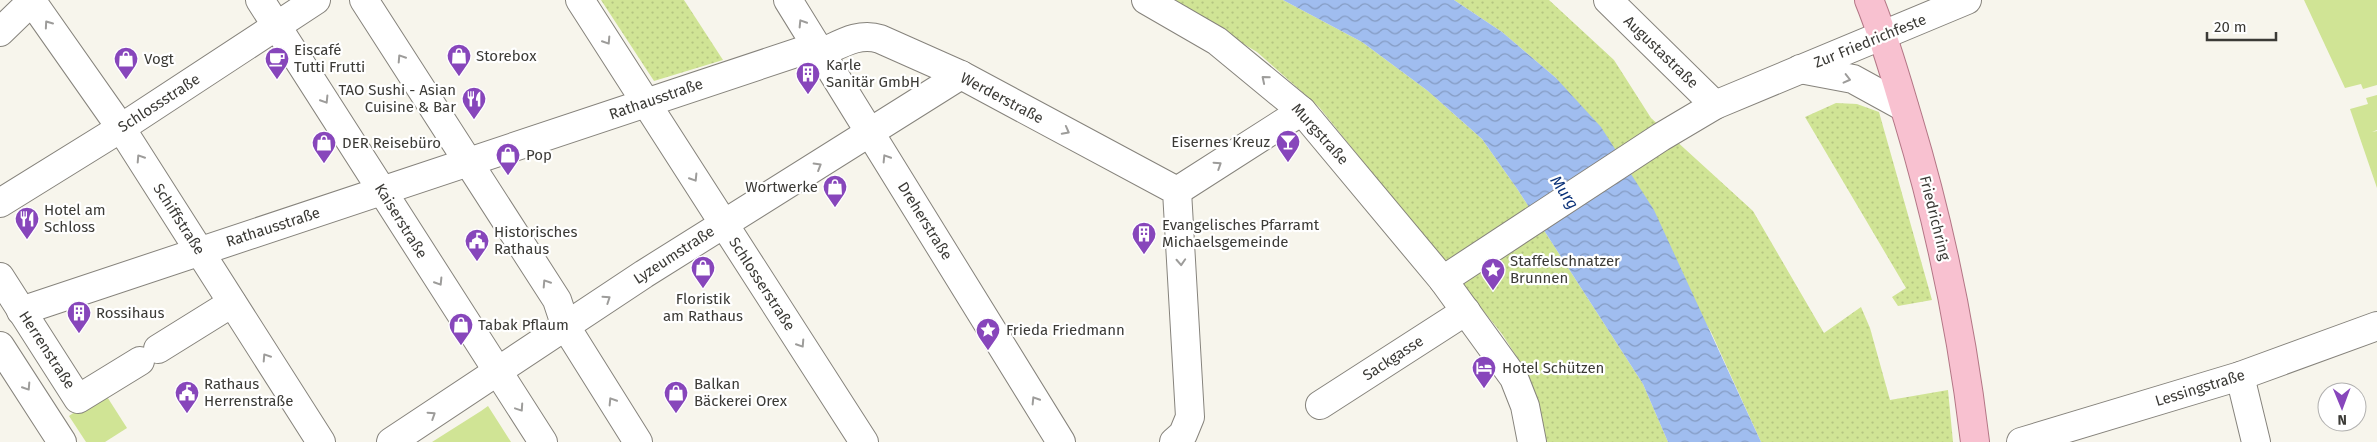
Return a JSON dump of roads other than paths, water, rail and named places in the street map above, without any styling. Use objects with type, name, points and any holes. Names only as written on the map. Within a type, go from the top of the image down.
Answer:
[{"type":"main road","name":"Friedrichring","points":[[1868,0],[1883,35],[1925,175],[1955,301],[1976,442]]},
{"type":"street","points":[[0,32],[32,0]]},
{"type":"street","name":"Schiffstraße","points":[[32,0],[121,128],[321,442]]},
{"type":"street","name":"Kaiserstraße","points":[[260,0],[542,442]]},
{"type":"street","name":"Schlossstraße","points":[[0,203],[121,128],[316,0]]},
{"type":"street","points":[[364,0],[557,300],[566,327],[638,442]]},
{"type":"street","name":"Schlosserstraße","points":[[580,0],[864,442]]},
{"type":"street","name":"Dreherstraße","points":[[788,0],[1061,442]]},
{"type":"street","name":"Murgstraße","points":[[1146,0],[1217,42],[1302,111],[1442,280],[1514,378],[1525,406],[1532,442]]},
{"type":"street","name":"Augustastraße","points":[[1608,0],[1715,105]]},
{"type":"street","name":"Zur Friedrichfeste","points":[[1442,280],[1676,128],[1715,105],[1967,0]]},
{"type":"street","name":"Werderstraße","points":[[819,49],[869,35],[961,75],[1177,191]]},
{"type":"street","name":"Rathausstraße","points":[[23,314],[200,251],[382,190],[646,103],[819,49]]},
{"type":"street","name":"Zur Friedrichfeste","points":[[1800,70],[1853,79],[1904,107]]},
{"type":"street","name":"Lyzeumstraße","points":[[392,442],[723,223],[871,133],[961,75]]},
{"type":"street","points":[[1175,441],[1183,434],[1190,417],[1177,191],[1302,111]]},
{"type":"street","name":"Herrenstraße","points":[[0,277],[78,398],[232,303]]},
{"type":"street","name":"Sackgasse","points":[[1320,405],[1466,311]]},
{"type":"street","name":"Lessingstraße","points":[[2020,442],[2240,376],[2377,326]]},
{"type":"street","points":[[0,346],[62,442]]},
{"type":"street","points":[[2240,376],[2256,442]]},
{"type":"water","name":"Murg","points":[[1283,0],[1454,0],[1502,32],[1556,78],[1601,127],[1654,210],[1761,442],[1668,442],[1643,384],[1518,190],[1482,139],[1428,91],[1362,42]]},
{"type":"place","name":"Storebox","points":[[459,77]]},
{"type":"place","name":"Vogt","points":[[126,80]]},
{"type":"place","name":"Eiscafé Tutti Frutti","points":[[277,80]]},
{"type":"place","name":"Karle Sanitär GmbH","points":[[808,95]]},
{"type":"place","name":"TAO Sushi - Asian Cuisine & Bar","points":[[474,120]]},
{"type":"place","name":"Eisernes Kreuz","points":[[1288,163]]},
{"type":"place","name":"DER Reisebüro","points":[[324,164]]},
{"type":"place","name":"Pop","points":[[508,176]]},
{"type":"place","name":"Wortwerke","points":[[835,208]]},
{"type":"place","name":"Hotel am Schloss","points":[[27,240]]},
{"type":"place","name":"Evangelisches Pfarramt Michaelsgemeinde","points":[[1144,255]]},
{"type":"place","name":"Historisches Rathaus","points":[[477,262]]},
{"type":"place","name":"Floristik am Rathaus","points":[[703,289]]},
{"type":"place","name":"Staffelschnatzer Brunnen","points":[[1493,291]]},
{"type":"place","name":"Rossihaus","points":[[79,334]]},
{"type":"place","name":"Tabak Pflaum","points":[[461,346]]},
{"type":"place","name":"Frieda Friedmann","points":[[988,351]]},
{"type":"place","name":"Hotel Schützen","points":[[1484,389]]},
{"type":"place","name":"Rathaus Herrenstraße","points":[[187,414]]},
{"type":"place","name":"Balkan Bäckerei Orex","points":[[676,414]]}]
